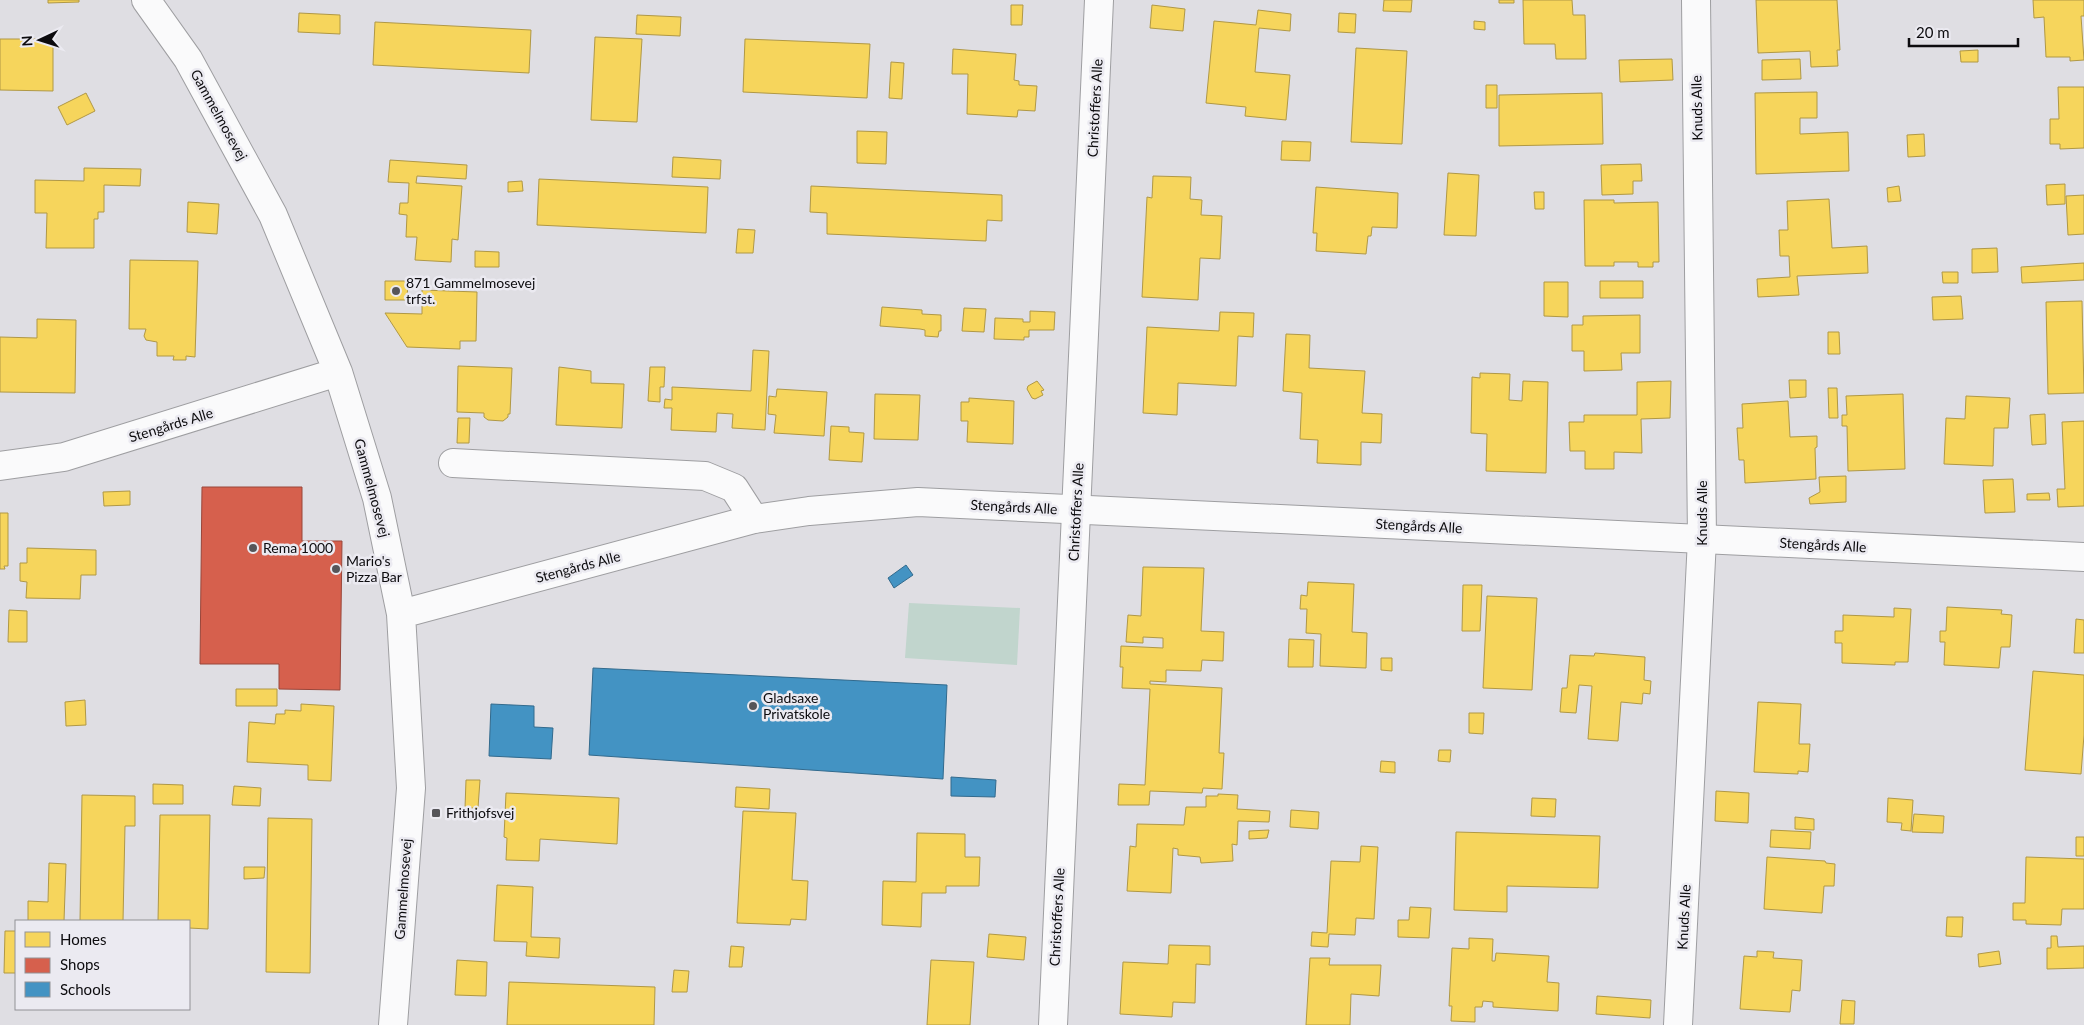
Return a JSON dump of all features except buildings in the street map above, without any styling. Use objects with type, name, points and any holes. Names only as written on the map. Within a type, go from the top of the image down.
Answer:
[{"type":"street","name":"Gammelmosevej","points":[[146,0],[188,59],[274,215],[338,372],[377,498],[401,614],[411,788],[393,1025]]},
{"type":"street","name":"Christoffers Alle","points":[[1052,1025],[1100,0]]},
{"type":"street","name":"Knuds Alle","points":[[1678,1025],[1702,539],[1696,0]]},
{"type":"street","name":"Stengårds Alle","points":[[0,466],[64,457],[338,372]]},
{"type":"street","points":[[453,463],[705,476],[734,488],[754,519]]},
{"type":"street","name":"Stengårds Alle","points":[[401,614],[754,519],[809,511],[918,502],[2084,557]]},
{"type":"green space","points":[[909,603],[1020,608],[1017,665],[905,658]]},
{"type":"place","name":"871 Gammelmosevej trfst.","points":[[396,291]]},
{"type":"place","name":"Rema 1000","points":[[253,548]]},
{"type":"place","name":"Mario's Pizza Bar","points":[[336,569]]},
{"type":"place","name":"Gladsaxe Privatskole","points":[[753,706]]},
{"type":"place","name":"Frithjofsvej","points":[[436,813]]}]
